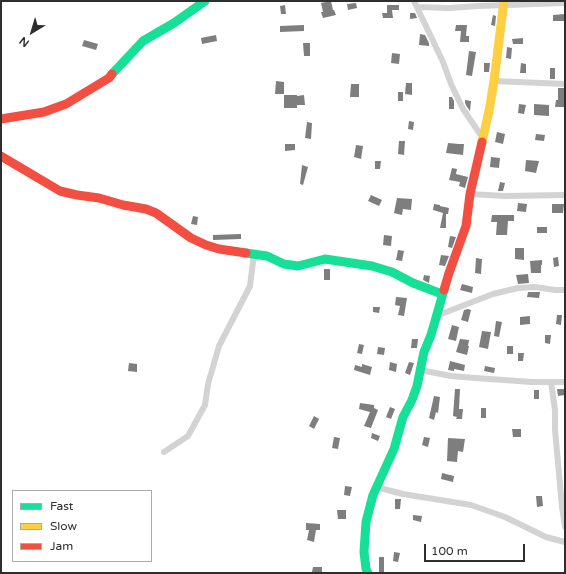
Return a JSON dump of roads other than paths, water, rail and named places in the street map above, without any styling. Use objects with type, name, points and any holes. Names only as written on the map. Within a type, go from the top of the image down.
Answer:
[{"type":"street","points":[[1,119],[44,112],[66,104],[109,78],[143,41],[174,23],[205,1]]},
{"type":"street","points":[[414,1],[443,62],[454,91],[463,109],[482,137]]},
{"type":"street","points":[[418,7],[449,8],[504,3],[565,3]]},
{"type":"street","points":[[368,573],[366,569],[364,552],[366,522],[373,495],[394,449],[403,417],[412,400],[417,386],[424,352],[431,335],[449,273],[466,226],[470,194],[489,111],[504,3]]},
{"type":"street","points":[[494,81],[565,84]]},
{"type":"street","points":[[1,156],[60,191],[99,198],[122,205],[146,209],[156,213],[191,238],[206,245],[219,249],[267,256],[284,264],[298,266],[324,258],[372,266],[392,272],[413,283],[442,294]]},
{"type":"street","points":[[470,194],[505,196],[565,195]]},
{"type":"street","points":[[164,452],[188,436],[205,405],[208,384],[219,346],[250,286],[254,254]]},
{"type":"street","points":[[436,316],[493,294],[518,288],[535,287],[565,290]]},
{"type":"street","points":[[420,370],[451,376],[532,382],[565,382]]},
{"type":"street","points":[[551,382],[555,410],[562,507],[565,527]]},
{"type":"street","points":[[376,487],[403,494],[471,506],[505,517],[546,537],[565,542]]}]
